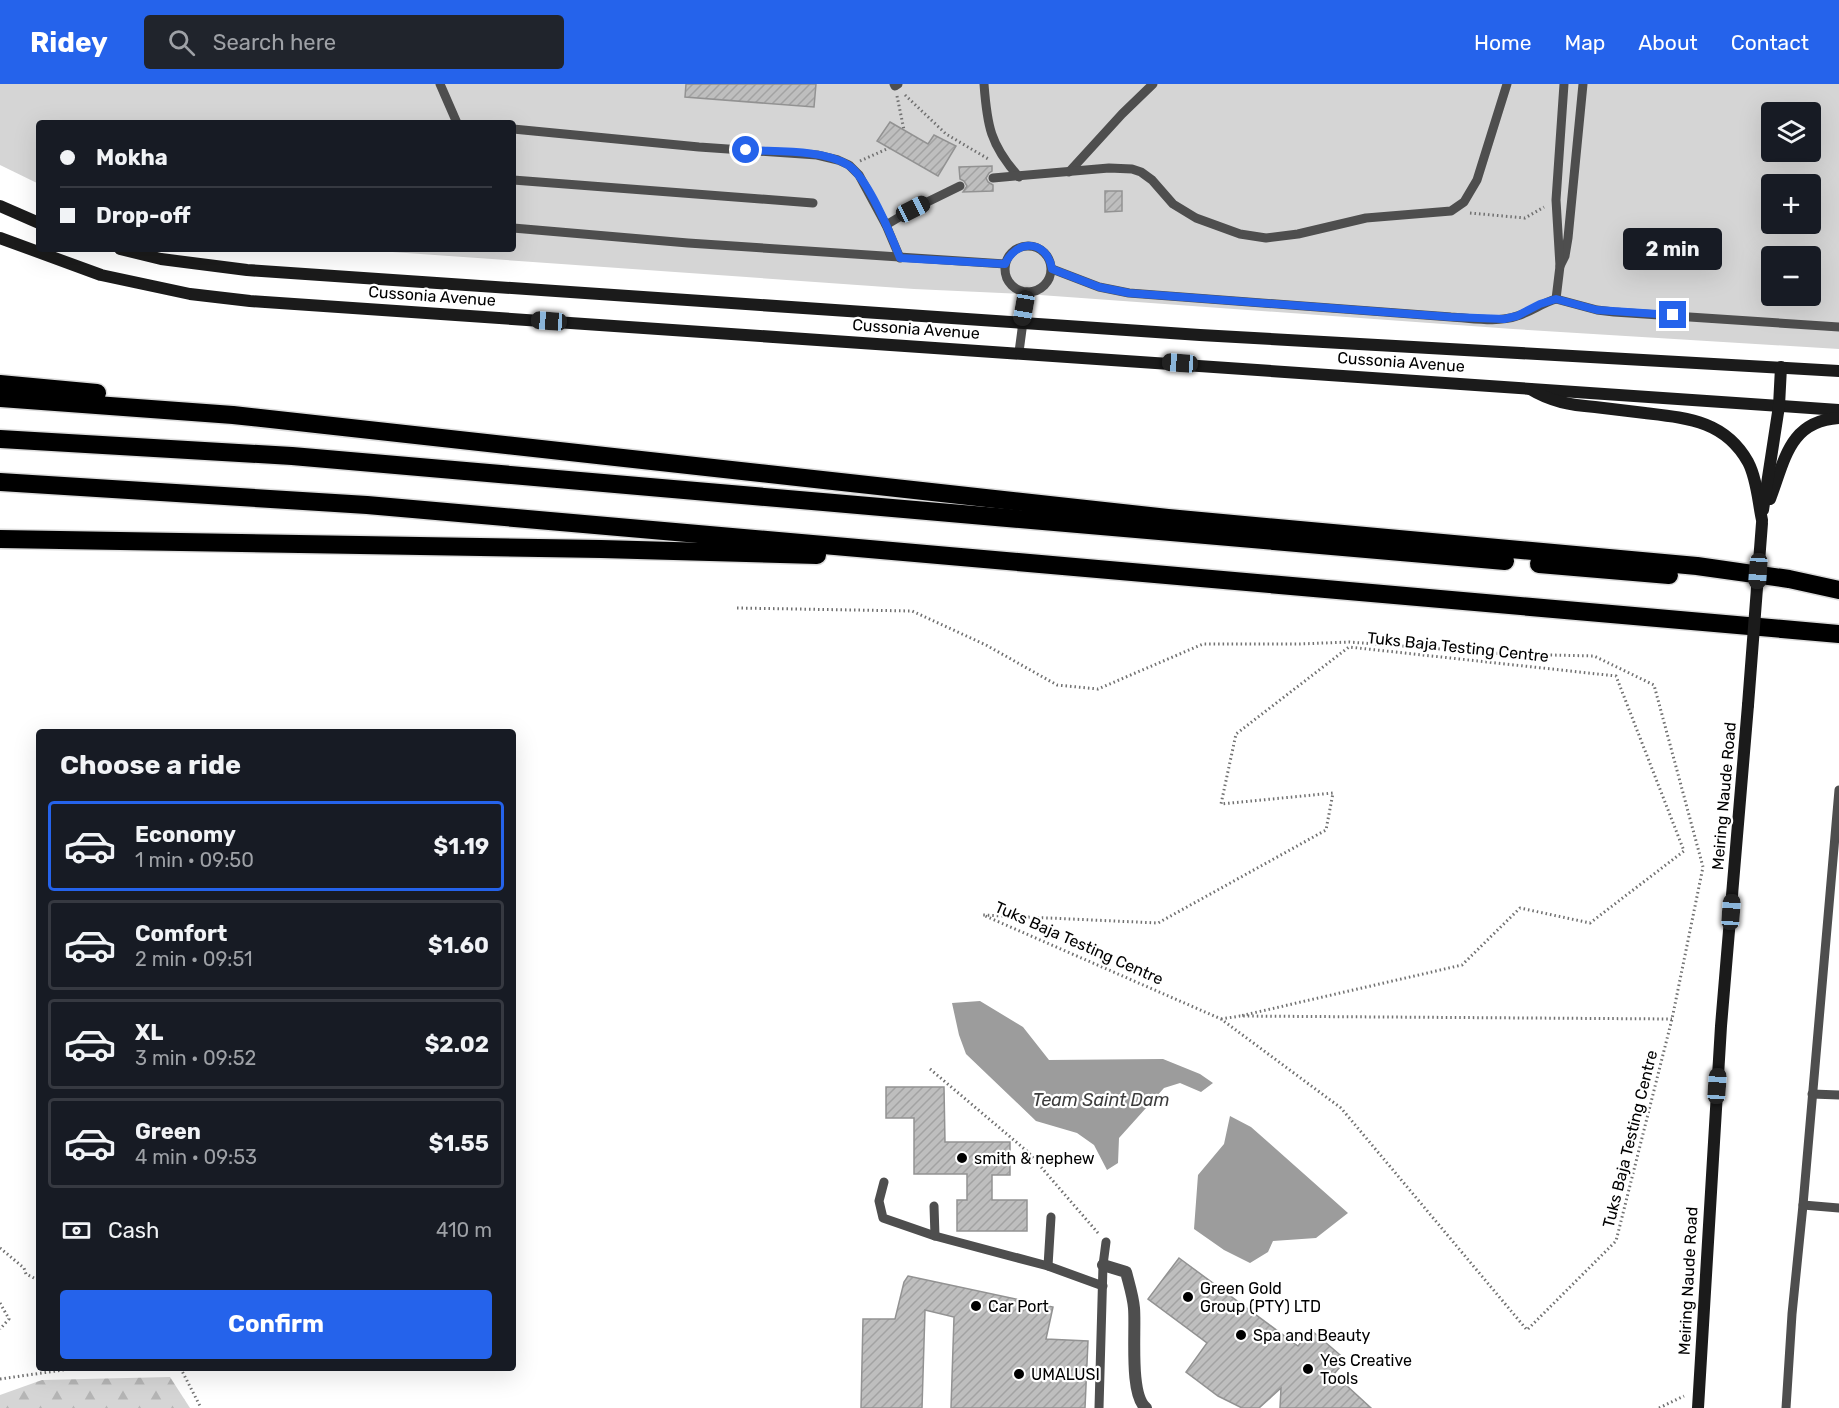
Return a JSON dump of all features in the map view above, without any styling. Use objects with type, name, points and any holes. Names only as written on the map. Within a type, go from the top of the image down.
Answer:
[{"type":"highway","points":[[0,384],[167,401],[233,415]]},
{"type":"highway","points":[[0,398],[233,415],[1168,518],[1697,566],[1789,579],[1839,590]]},
{"type":"highway","points":[[0,439],[292,456],[1839,590]]},
{"type":"highway","points":[[0,482],[379,506],[1839,634]]},
{"type":"highway","points":[[0,541],[666,550],[862,556],[1034,569],[1117,570]]},
{"type":"main road","points":[[0,206],[36,222]]},
{"type":"main road","name":"Cussonia Avenue","points":[[0,238],[36,251]]},
{"type":"main road","name":"Cussonia Avenue","points":[[38,252],[101,275],[190,294],[250,301],[1839,410]]},
{"type":"main road","name":"Cussonia Avenue","points":[[132,252],[202,266],[247,270],[1351,344],[1839,371]]},
{"type":"main road","name":"Meiring Naude Road","points":[[1698,1408],[1719,1059],[1762,522],[1779,406],[1781,367]]},
{"type":"main road","points":[[1528,387],[1542,397],[1563,404],[1680,417],[1714,427],[1724,433],[1748,462],[1762,522]]},
{"type":"main road","points":[[1762,522],[1794,439],[1814,423],[1824,419],[1839,418]]},
{"type":"street","points":[[1103,1264],[1126,1272],[1134,1306],[1136,1387],[1142,1405],[1146,1408]]},
{"type":"lane","points":[[440,84],[456,120]]},
{"type":"lane","points":[[984,84],[991,133],[996,147],[1019,177]]},
{"type":"lane","points":[[1069,172],[1153,84]]},
{"type":"lane","points":[[993,178],[1109,168],[1132,169],[1152,180],[1173,204],[1196,218],[1240,234],[1266,238],[1298,234],[1365,218],[1450,211],[1464,202],[1477,180],[1507,84]]},
{"type":"lane","points":[[1556,299],[1560,266],[1556,200],[1564,84]]},
{"type":"lane","points":[[1560,266],[1568,238],[1583,84]]},
{"type":"lane","points":[[516,129],[699,147],[817,155],[849,165],[859,175],[886,225],[900,258]]},
{"type":"lane","points":[[516,180],[813,202]]},
{"type":"lane","points":[[886,225],[960,186]]},
{"type":"lane","points":[[516,228],[688,243],[1005,264]]},
{"type":"lane","points":[[1022,246],[1031,246],[1046,253],[1051,260],[1052,269],[1045,286],[1036,291],[1027,292],[1017,290],[1010,283],[1005,274],[1005,264],[1015,250],[1022,246]]},
{"type":"lane","points":[[1052,269],[1099,287],[1129,293],[1451,317],[1504,319],[1517,316],[1540,304],[1556,299],[1614,312],[1839,327]]},
{"type":"lane","points":[[1018,352],[1027,292]]},
{"type":"lane","points":[[1787,1408],[1792,1314],[1837,854],[1839,790]]},
{"type":"lane","points":[[1812,1094],[1839,1095]]},
{"type":"lane","points":[[884,1182],[879,1201],[883,1218],[935,1236],[1048,1266],[1103,1286]]},
{"type":"lane","points":[[1803,1205],[1839,1208]]},
{"type":"lane","points":[[934,1206],[935,1236]]},
{"type":"lane","points":[[1048,1266],[1051,1217]]},
{"type":"lane","points":[[1099,1408],[1103,1264],[1106,1242]]},
{"type":"path","points":[[895,85],[904,130]]},
{"type":"path","points":[[895,85],[946,134],[991,161]]},
{"type":"path","points":[[849,165],[889,148]]},
{"type":"path","points":[[1450,211],[1525,218],[1556,200]]},
{"type":"path","name":"Tuks Baja Testing Centre","points":[[737,608],[912,611],[986,645],[1058,685],[1098,689],[1203,644],[1349,642],[1507,654],[1594,656],[1654,685],[1703,867],[1672,1019],[1616,1241],[1527,1330],[1341,1108],[1221,1019],[983,915],[1158,922],[1326,830],[1333,793],[1221,804],[1236,734],[1349,646],[1616,676],[1684,851],[1590,922],[1520,908],[1462,965],[1221,1019]]},
{"type":"path","name":"Tuks Baja Testing Centre","points":[[1240,1016],[1672,1019]]},
{"type":"path","points":[[930,1069],[1028,1152],[1106,1242]]},
{"type":"path","points":[[0,1248],[24,1268],[26,1274],[36,1277]]},
{"type":"path","points":[[0,1302],[9,1319],[0,1329]]},
{"type":"path","points":[[0,1379],[56,1371]]},
{"type":"path","points":[[182,1371],[201,1408]]},
{"type":"path","points":[[1659,1408],[1699,1390]]},
{"type":"green space","points":[[0,84],[1839,84],[1839,349],[1513,329],[1026,294],[914,289],[392,252],[516,252],[516,120],[36,120],[36,183],[0,165]]},
{"type":"green space","points":[[170,1377],[190,1408],[0,1408],[0,1395],[42,1380]]},
{"type":"water","name":"Team Saint Dam","points":[[980,1001],[1023,1027],[1049,1060],[1163,1059],[1200,1074],[1213,1083],[1201,1092],[1180,1083],[1164,1088],[1119,1138],[1118,1163],[1107,1170],[1094,1145],[1077,1133],[1036,1121],[966,1054],[952,1003]]},
{"type":"water","points":[[1230,1116],[1251,1127],[1348,1213],[1316,1238],[1273,1241],[1268,1252],[1250,1263],[1224,1250],[1194,1229],[1198,1175],[1224,1144]]},
{"type":"building","points":[[686,84],[816,84],[814,107],[685,97]]},
{"type":"building","points":[[890,122],[928,144],[934,135],[956,146],[938,176],[877,141]]},
{"type":"building","points":[[992,166],[992,171],[986,178],[993,185],[993,191],[963,192],[967,186],[960,179],[959,167]]},
{"type":"building","points":[[1105,191],[1122,191],[1122,211],[1105,212]]},
{"type":"building","name":"smith & nephew","points":[[886,1087],[944,1087],[945,1142],[1010,1142],[1010,1175],[992,1175],[992,1200],[1027,1200],[1027,1231],[957,1231],[957,1200],[967,1200],[967,1174],[914,1174],[914,1118],[886,1118]]},
{"type":"building","points":[[1179,1258],[1298,1346],[1311,1330],[1346,1360],[1334,1374],[1371,1408],[1280,1408],[1281,1388],[1259,1408],[1242,1408],[1218,1396],[1186,1372],[1207,1343],[1148,1299]]},
{"type":"building","points":[[908,1276],[1053,1307],[1046,1339],[1088,1341],[1085,1408],[951,1408],[954,1317],[925,1310],[922,1408],[861,1408],[863,1319],[895,1319],[904,1282]]},
{"type":"place","name":"smith & nephew","points":[[962,1158]]},
{"type":"place","name":"Green Gold Group (PTY) LTD","points":[[1188,1297]]},
{"type":"place","name":"Car Port","points":[[976,1306]]},
{"type":"place","name":"Spa and Beauty","points":[[1241,1335]]},
{"type":"place","name":"Yes Creative Tools","points":[[1308,1369]]},
{"type":"place","name":"UMALUSI","points":[[1019,1374]]},
{"type":"route","points":[[746,150],[817,155],[849,165],[859,175],[886,225],[900,258],[1005,264],[1015,250],[1022,246],[1031,246],[1046,253],[1051,260],[1052,269],[1099,287],[1129,293],[1504,319],[1517,316],[1540,304],[1556,299],[1597,310],[1673,315]]}]
